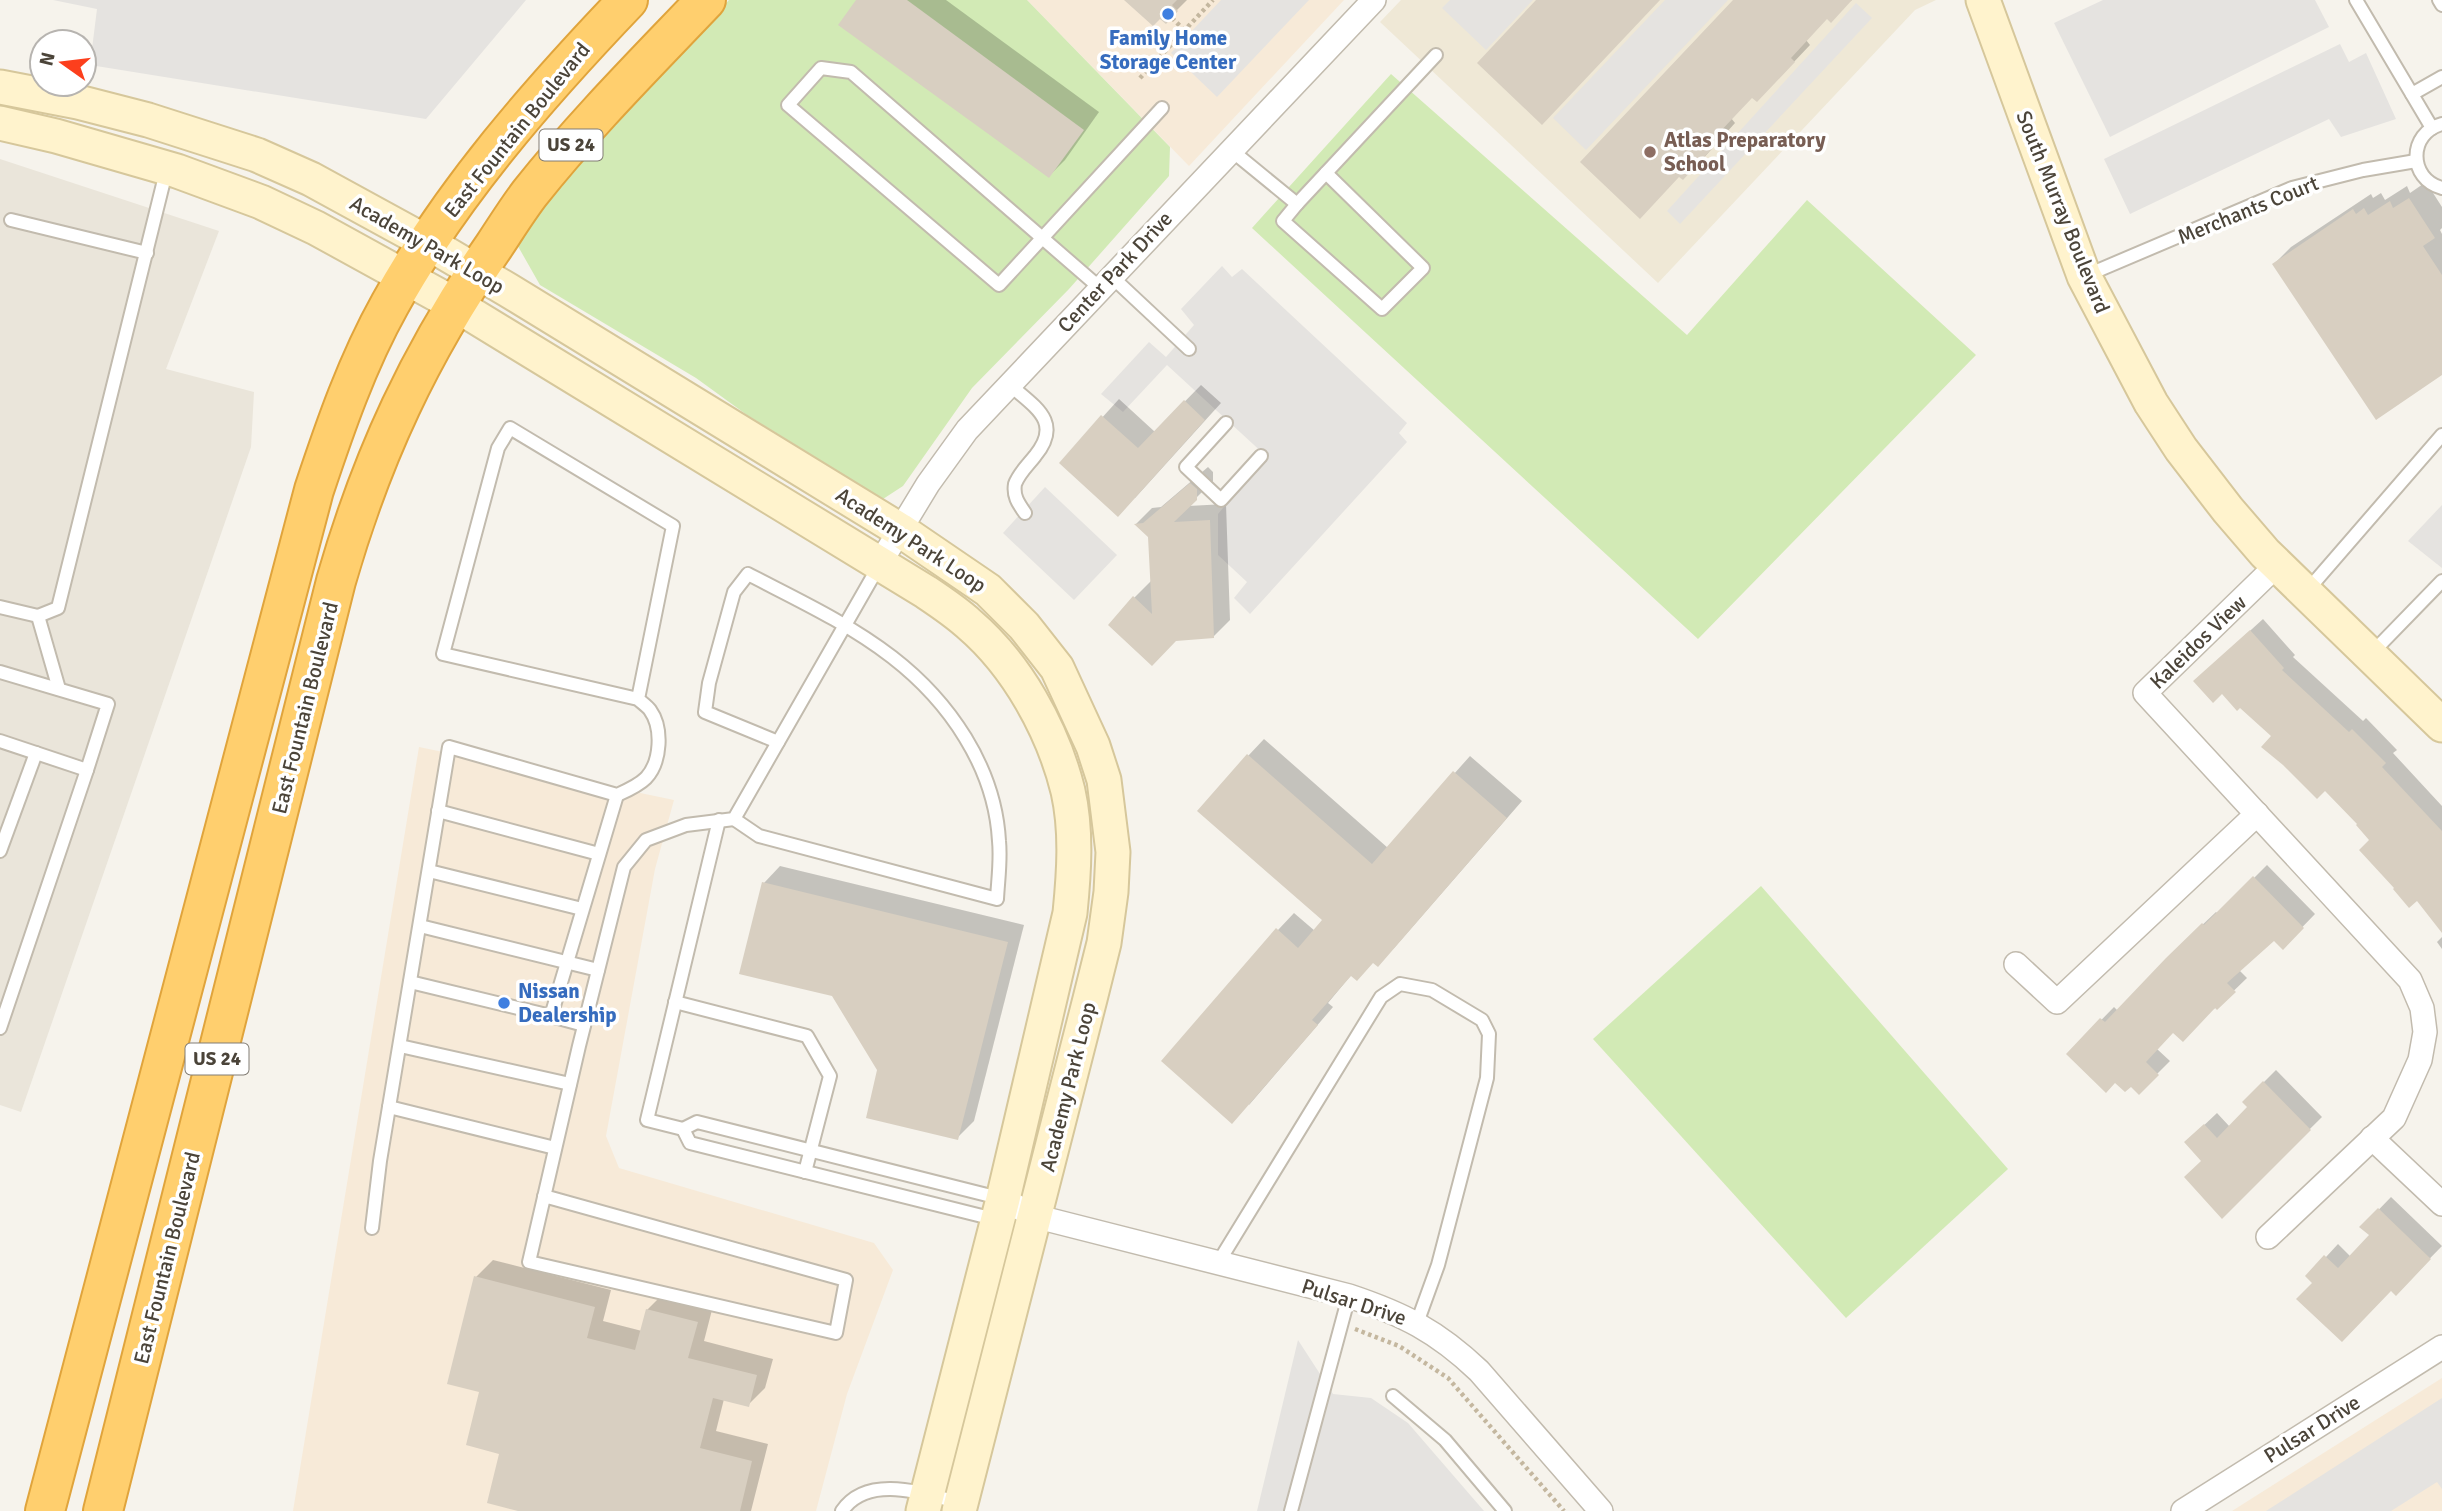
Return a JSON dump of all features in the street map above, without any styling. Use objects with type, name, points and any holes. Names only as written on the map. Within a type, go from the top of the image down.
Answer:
[{"type":"highway","name":"East Fountain Boulevard","points":[[45,1511],[314,490],[351,386],[390,304],[428,243],[484,164],[628,0]]},
{"type":"highway","name":"East Fountain Boulevard","points":[[103,1511],[350,533],[371,473],[405,396],[438,333],[528,196],[553,165],[706,0]]},
{"type":"street","name":"Center Park Drive","points":[[880,563],[948,453],[1105,282],[1374,0]]},
{"type":"street","name":"South Murray Boulevard","points":[[1983,0],[2084,276],[2151,403],[2181,449],[2228,510],[2278,564],[2442,725]]},
{"type":"street","name":"Academy Park Loop","points":[[0,87],[78,102],[148,120],[257,155],[311,179],[428,243],[900,530],[988,590],[1024,626],[1057,668],[1093,746],[1104,780],[1113,852],[1111,892],[1104,943],[960,1507]]},
{"type":"street","name":"Academy Park Loop","points":[[0,123],[167,168],[261,202],[316,228],[456,305],[880,563],[970,624],[1003,658],[1027,694],[1045,729],[1068,792],[1073,827],[1074,867],[1070,914],[1001,1209],[925,1503]]},
{"type":"street","name":"Kaleidos View","points":[[2257,814],[2145,693],[2278,564]]},
{"type":"street","points":[[2016,964],[2057,1002],[2257,814],[2410,980],[2422,1008],[2425,1031],[2420,1060],[2395,1118],[2268,1237]]},
{"type":"street","points":[[2372,1138],[2442,1205]]},
{"type":"street","name":"Pulsar Drive","points":[[1001,1209],[1349,1296],[1394,1311],[1458,1350],[1601,1511]]},
{"type":"street","name":"Pulsar Drive","points":[[2183,1511],[2442,1347]]},
{"type":"lane","points":[[2356,0],[2412,94],[2437,126],[2418,142],[2415,153],[2422,176],[2440,190]]},
{"type":"lane","points":[[2439,0],[2442,5]]},
{"type":"lane","points":[[1326,173],[1423,268],[1382,309],[1283,221],[1297,204],[1436,55]]},
{"type":"lane","points":[[1162,108],[1043,239],[999,285],[788,105],[821,68],[851,72],[1043,239],[1105,282],[1189,349]]},
{"type":"lane","points":[[2412,94],[2442,76]]},
{"type":"lane","points":[[1231,150],[1297,204]]},
{"type":"lane","name":"Merchants Court","points":[[2084,276],[2292,188],[2351,173],[2416,161]]},
{"type":"lane","points":[[0,607],[38,617],[58,608],[167,168]]},
{"type":"lane","points":[[11,220],[146,253]]},
{"type":"lane","points":[[1010,385],[1041,412],[1047,428],[1044,443],[1015,484],[1016,500],[1025,513]]},
{"type":"lane","points":[[1226,423],[1186,467],[1220,500],[1261,456]]},
{"type":"lane","points":[[551,1016],[617,795],[647,778],[657,751],[659,736],[650,710],[638,699],[443,654],[498,448],[510,428],[673,526],[638,699]]},
{"type":"lane","points":[[2306,592],[2442,435]]},
{"type":"lane","points":[[734,819],[880,563]]},
{"type":"lane","points":[[544,1196],[846,1280],[836,1334],[529,1262],[544,1196],[570,1083],[624,867],[646,840],[687,825],[734,819],[759,836],[997,899],[999,841],[984,769],[959,727],[922,684],[892,657],[844,625],[748,574],[734,592],[709,683],[705,712],[778,742]]},
{"type":"lane","points":[[2370,654],[2442,581]]},
{"type":"lane","points":[[38,617],[59,689]]},
{"type":"lane","points":[[0,672],[108,704],[0,1028]]},
{"type":"lane","points":[[0,741],[87,770]]},
{"type":"lane","points":[[372,1228],[389,1107],[449,747],[617,795]]},
{"type":"lane","points":[[0,851],[36,753]]},
{"type":"lane","points":[[438,811],[599,853]]},
{"type":"lane","points":[[719,820],[647,1121],[683,1129],[697,1122],[811,1150],[1001,1209]]},
{"type":"lane","points":[[429,870],[582,909]]},
{"type":"lane","points":[[420,926],[598,970]]},
{"type":"lane","points":[[410,982],[584,1025]]},
{"type":"lane","points":[[1218,1263],[1381,997],[1400,984],[1432,990],[1482,1020],[1489,1034],[1487,1078],[1438,1265],[1417,1323]]},
{"type":"lane","points":[[675,1002],[807,1036],[830,1076],[806,1172]]},
{"type":"lane","points":[[400,1046],[570,1083]]},
{"type":"lane","points":[[389,1107],[555,1148]]},
{"type":"lane","points":[[683,1129],[690,1143],[806,1172],[1001,1209]]},
{"type":"lane","points":[[1291,1511],[1349,1296]]},
{"type":"lane","points":[[1393,1396],[1445,1440],[1505,1511]]},
{"type":"lane","points":[[842,1511],[848,1502],[870,1492],[896,1488],[925,1503],[960,1507]]},
{"type":"path","points":[[1203,0],[1208,6]]},
{"type":"path","points":[[1140,78],[1213,0]]},
{"type":"path","points":[[1172,18],[1185,30]]},
{"type":"path","points":[[1342,1324],[1399,1346],[1448,1378],[1564,1511]]},
{"type":"shaded area","points":[[53,0],[526,0],[426,119],[98,66],[98,28],[95,28],[97,9]]},
{"type":"shaded area","points":[[1027,0],[1344,0],[1189,166]]},
{"type":"shaded area","points":[[1221,0],[1309,0],[1217,97],[1171,53]]},
{"type":"shaded area","name":"Atlas Preparatory School","points":[[1401,0],[1936,0],[1915,10],[1658,283],[1380,22]]},
{"type":"shaded area","points":[[1450,0],[1533,0],[1486,50],[1442,8]]},
{"type":"shaded area","points":[[1665,0],[1728,0],[1586,150],[1553,118]]},
{"type":"shaded area","points":[[2103,0],[2315,0],[2329,27],[2110,137],[2054,23]]},
{"type":"shaded area","points":[[1856,3],[1872,18],[1680,224],[1667,211]]},
{"type":"shaded area","points":[[2340,44],[2349,62],[2366,53],[2396,119],[2341,137],[2329,119],[2130,214],[2104,159]]},
{"type":"shaded area","points":[[0,159],[219,231],[166,369],[254,392],[251,447],[21,1112],[0,1105]]},
{"type":"shaded area","points":[[1222,266],[1232,277],[1242,269],[1407,423],[1399,433],[1407,442],[1250,614],[1234,598],[1247,582],[1218,555],[1218,514],[1266,456],[1167,365],[1123,412],[1101,394],[1149,342],[1166,357],[1194,325],[1181,309]]},
{"type":"shaded area","points":[[1045,487],[1117,555],[1074,600],[1003,533]]},
{"type":"shaded area","points":[[2442,505],[2442,568],[2408,541]]},
{"type":"shaded area","name":"Nissan Dealership","points":[[419,747],[674,800],[655,869],[606,1136],[619,1168],[874,1243],[893,1270],[847,1394],[816,1511],[293,1511]]},
{"type":"shaded area","points":[[1298,1340],[1333,1394],[1371,1398],[1408,1423],[1484,1511],[1257,1511]]},
{"type":"shaded area","points":[[2442,1378],[2442,1511],[2232,1511]]},
{"type":"shaded area","points":[[2442,1398],[2442,1489],[2437,1482],[2391,1511],[2266,1511]]},
{"type":"green space","points":[[729,0],[1027,0],[1170,147],[1169,176],[1069,289],[972,388],[903,486],[883,499],[747,415],[696,378],[540,285],[515,241],[535,211]]},
{"type":"green space","points":[[1391,74],[1687,335],[1807,200],[1976,355],[1698,639],[1252,228]]},
{"type":"green space","points":[[1761,886],[2008,1169],[1846,1318],[1593,1039]]},
{"type":"building","points":[[856,0],[907,0],[1084,130],[1049,178],[838,25]]},
{"type":"building","points":[[1124,0],[1177,0],[1172,5],[1178,11],[1166,24],[1160,19],[1153,26]]},
{"type":"building","points":[[1536,0],[1660,0],[1542,125],[1477,63]]},
{"type":"building","points":[[1733,0],[1852,0],[1831,23],[1827,19],[1791,58],[1795,62],[1757,102],[1752,98],[1716,136],[1719,141],[1683,180],[1679,177],[1640,219],[1580,162]]},
{"type":"building","points":[[2409,198],[2435,238],[2423,246],[2442,275],[2442,375],[2376,420],[2272,264],[2353,209],[2356,214],[2364,208],[2368,215],[2390,201],[2393,208]]},
{"type":"building","points":[[1184,400],[1205,420],[1118,517],[1059,463],[1101,415],[1138,448]]},
{"type":"building","points":[[1190,483],[1197,489],[1197,500],[1174,522],[1210,520],[1214,638],[1176,641],[1152,666],[1108,625],[1133,596],[1152,614],[1148,537],[1134,524],[1143,523]]},
{"type":"building","points":[[2250,630],[2284,668],[2282,670],[2349,732],[2352,729],[2386,763],[2382,767],[2442,831],[2442,933],[2417,901],[2409,908],[2359,850],[2369,840],[2325,791],[2317,799],[2261,747],[2271,736],[2240,708],[2237,711],[2222,694],[2213,703],[2193,681]]},
{"type":"building","points":[[1247,754],[1372,864],[1453,771],[1507,818],[1378,967],[1373,963],[1357,981],[1351,976],[1312,1020],[1318,1025],[1232,1124],[1161,1061],[1276,928],[1298,948],[1322,920],[1197,811]]},
{"type":"building","points":[[2253,876],[2304,928],[2283,950],[2274,941],[2227,983],[2236,992],[2217,1010],[2215,1008],[2183,1042],[2173,1033],[2146,1062],[2159,1075],[2139,1095],[2131,1087],[2125,1092],[2115,1083],[2106,1093],[2066,1054],[2100,1018],[2105,1022],[2166,958]]},
{"type":"building","points":[[762,882],[1008,942],[958,1140],[866,1118],[877,1070],[832,996],[739,974]]},
{"type":"building","points":[[2263,1081],[2311,1130],[2222,1219],[2184,1177],[2201,1161],[2184,1142],[2204,1124],[2217,1138],[2247,1107],[2242,1102]]},
{"type":"building","points":[[2378,1208],[2431,1259],[2396,1296],[2391,1291],[2342,1342],[2296,1299],[2312,1283],[2305,1276],[2324,1255],[2338,1268],[2369,1235],[2359,1227]]},
{"type":"building","points":[[474,1276],[595,1307],[587,1338],[635,1350],[646,1309],[698,1322],[688,1358],[757,1375],[749,1407],[713,1398],[700,1448],[752,1461],[740,1511],[518,1511],[487,1503],[499,1454],[466,1445],[479,1392],[447,1384]]},
{"type":"place","name":"Family Home Storage Center","points":[[1168,14]]},
{"type":"place","name":"Atlas Preparatory School","points":[[1650,152]]},
{"type":"place","name":"Nissan Dealership","points":[[504,1003]]}]
